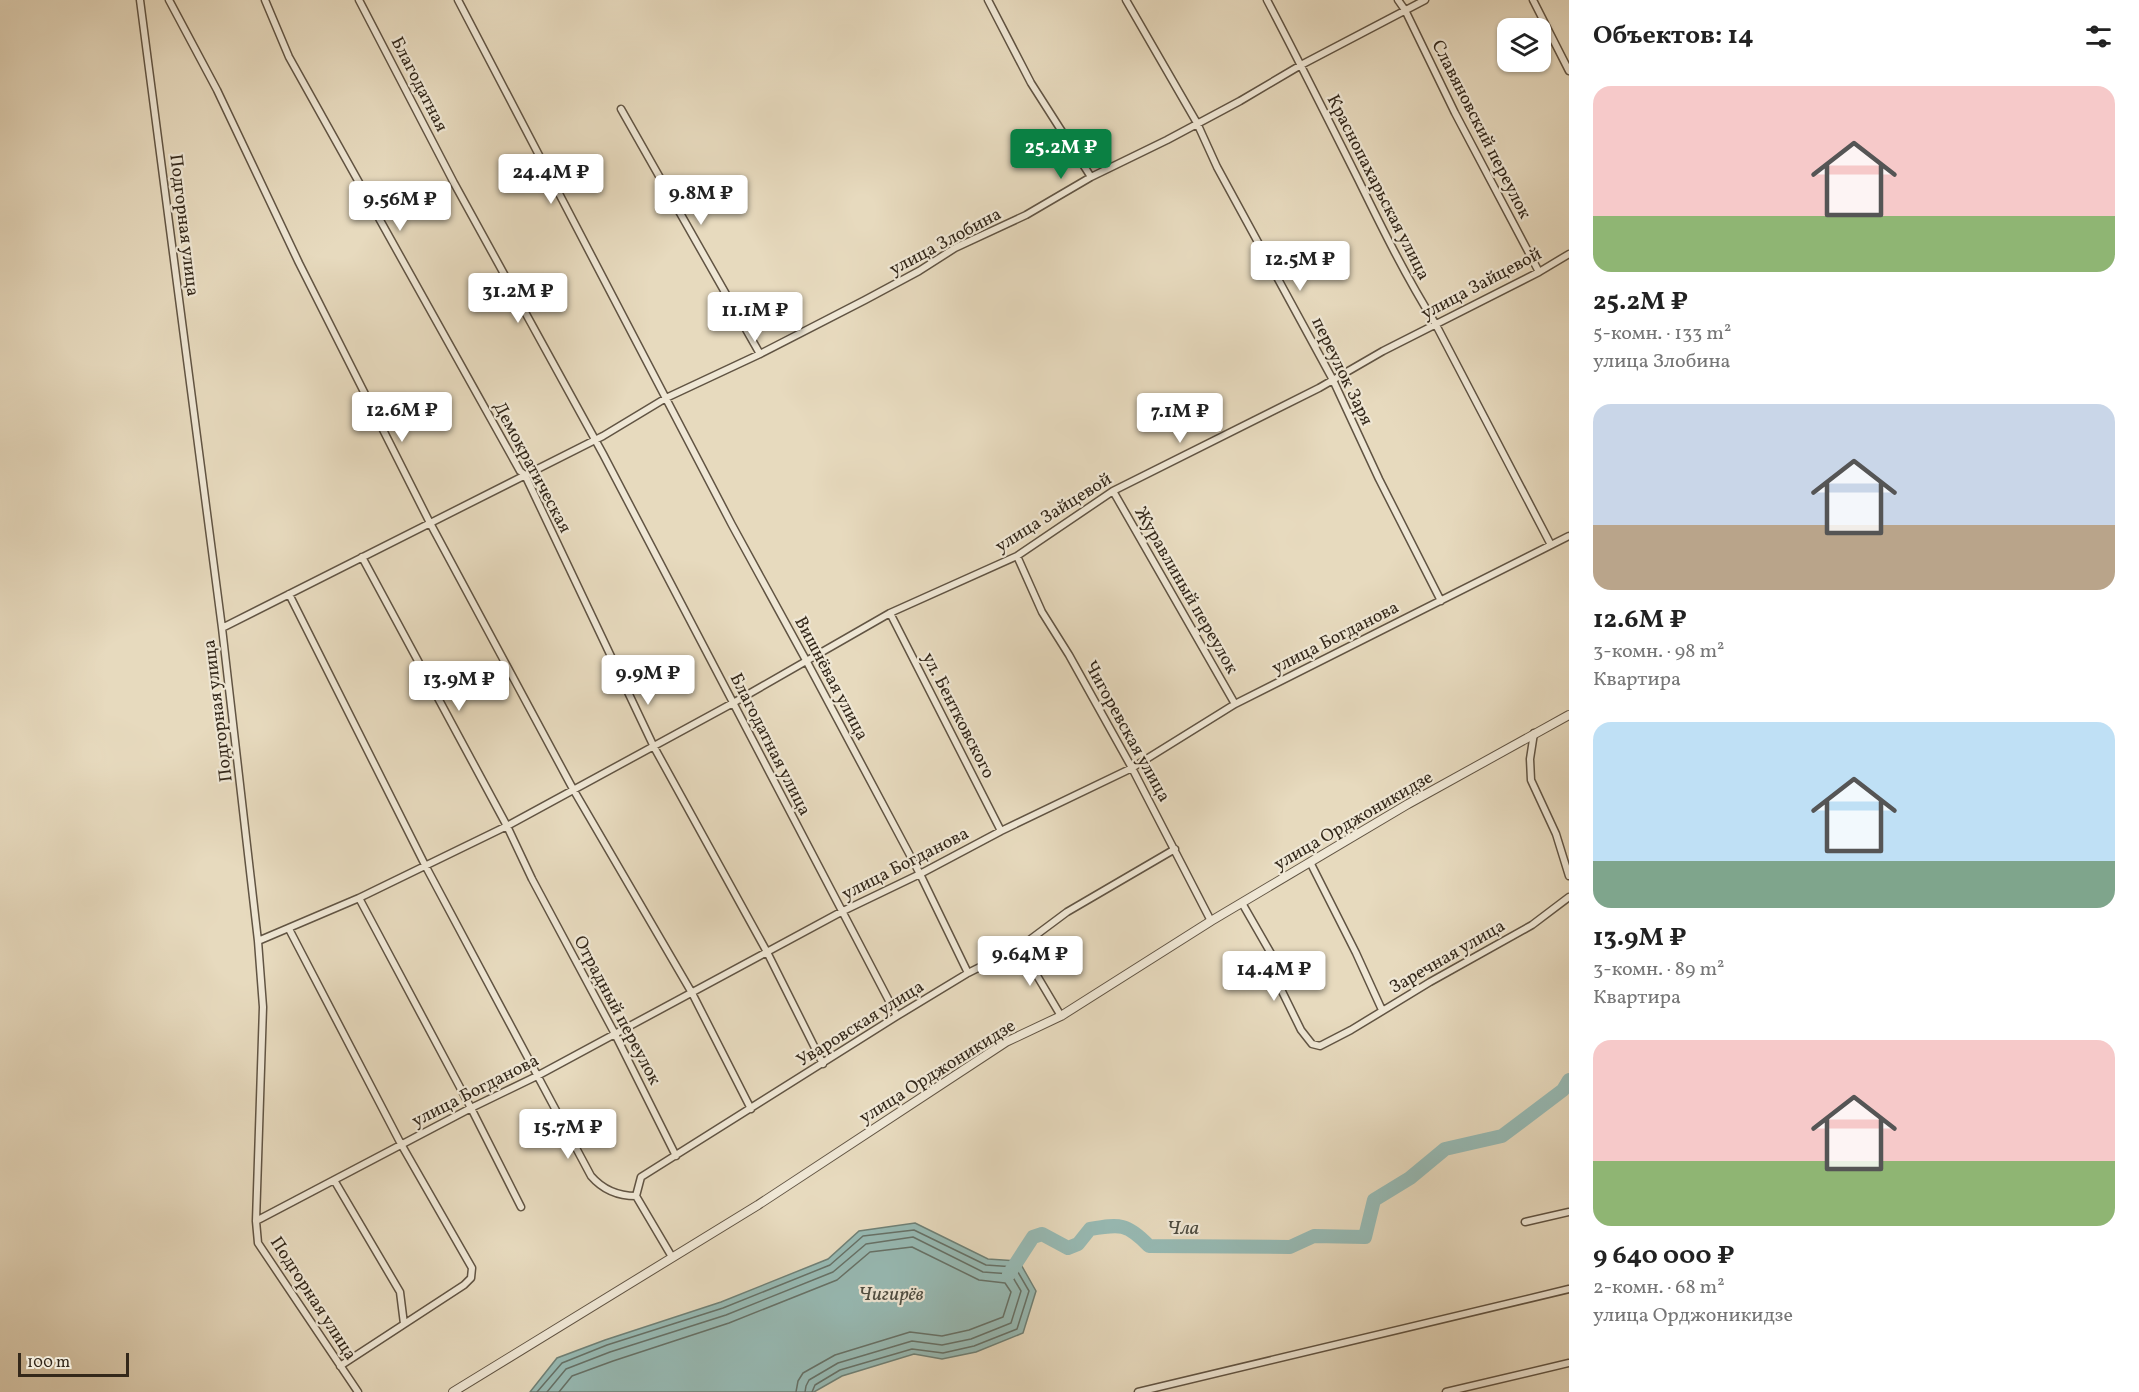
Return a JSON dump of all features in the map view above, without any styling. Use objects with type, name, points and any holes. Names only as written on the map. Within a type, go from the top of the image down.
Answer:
[{"type":"street","name":"Подгорная улица","points":[[140,0],[222,628],[258,941],[263,1007],[256,1221],[258,1244],[358,1392]]},
{"type":"street","points":[[169,0],[217,90],[298,264],[430,523],[573,789],[692,993],[751,1109]]},
{"type":"street","name":"Демократическая","points":[[265,0],[289,57],[520,471],[525,475],[654,747],[767,951],[823,1064]]},
{"type":"street","name":"Благодатная","points":[[359,0],[454,183],[596,440]]},
{"type":"street","name":"Вишнёвая улица","points":[[458,0],[732,525],[920,874],[968,973]]},
{"type":"street","points":[[988,0],[1031,83],[1090,177]]},
{"type":"street","name":"переулок Заря","points":[[1126,0],[1197,123],[1218,167],[1333,380],[1379,479],[1441,601]]},
{"type":"street","name":"Краснопахарьская улица","points":[[1267,0],[1368,201],[1435,323],[1551,545]]},
{"type":"street","name":"Славяновский переулок","points":[[1398,0],[1539,272]]},
{"type":"street","name":"улица Злобина","points":[[222,628],[596,440],[666,398],[760,354],[919,271],[955,248],[1026,215],[1090,177],[1167,140],[1240,101],[1301,64],[1425,0]]},
{"type":"street","points":[[1533,0],[1569,71]]},
{"type":"street","points":[[621,109],[760,354]]},
{"type":"street","name":"улица Зайцевой","points":[[258,941],[359,898],[507,826],[807,662],[890,613],[1017,556],[1113,491],[1333,380],[1435,323],[1539,272],[1569,254]]},
{"type":"street","name":"Благодатная улица","points":[[596,440],[897,1016]]},
{"type":"street","name":"Журавлиный переулок","points":[[1113,491],[1235,704]]},
{"type":"street","name":"улица Богданова","points":[[256,1221],[401,1144],[537,1076],[842,912],[1001,831],[1132,768],[1235,704],[1569,536]]},
{"type":"street","name":"Чигоревская улица","points":[[1017,556],[1042,612],[1069,655],[1132,768],[1212,921]]},
{"type":"street","name":"Отрадный переулок","points":[[362,558],[507,826],[532,879],[615,1034],[676,1156]]},
{"type":"street","points":[[289,594],[425,865],[591,1176],[599,1185],[613,1192],[636,1196],[672,1257]]},
{"type":"street","name":"ул. Бентковского","points":[[890,613],[1001,831]]},
{"type":"street","name":"улица Орджоникидзе","points":[[453,1392],[758,1205],[1006,1042],[1061,1016],[1310,862],[1408,804],[1569,715]]},
{"type":"street","points":[[1534,733],[1530,759],[1531,780],[1556,834],[1569,876]]},
{"type":"street","name":"Уваровская улица","points":[[636,1196],[641,1177],[897,1016],[968,973],[1020,947],[1067,912],[1175,849]]},
{"type":"street","points":[[1310,862],[1382,1010]]},
{"type":"street","name":"Заречная улица","points":[[1242,903],[1272,957],[1274,975],[1301,1030],[1312,1044],[1320,1046],[1532,925],[1569,897]]},
{"type":"street","points":[[359,898],[521,1206]]},
{"type":"street","points":[[289,929],[401,1144],[472,1268],[471,1278],[464,1286],[340,1366]]},
{"type":"street","points":[[1020,947],[1061,1016]]},
{"type":"street","points":[[334,1180],[400,1292],[404,1324]]},
{"type":"street","points":[[1525,1222],[1569,1212]]},
{"type":"street","points":[[1138,1392],[1569,1289]]},
{"type":"street","points":[[1446,1392],[1569,1363]]},
{"type":"water","name":"Чигирёв","points":[[915,1223],[988,1259],[1019,1261],[1036,1291],[1023,1333],[976,1352],[942,1359],[914,1354],[842,1376],[814,1392],[530,1392],[557,1358],[721,1302],[828,1259],[859,1231]]},
{"type":"waterway","name":"Чла","points":[[1009,1274],[1033,1237],[1042,1234],[1068,1248],[1078,1244],[1090,1229],[1109,1226],[1129,1229],[1149,1246],[1290,1247],[1314,1236],[1365,1237],[1374,1200],[1410,1178],[1445,1149],[1502,1136],[1563,1090],[1569,1080]]}]
